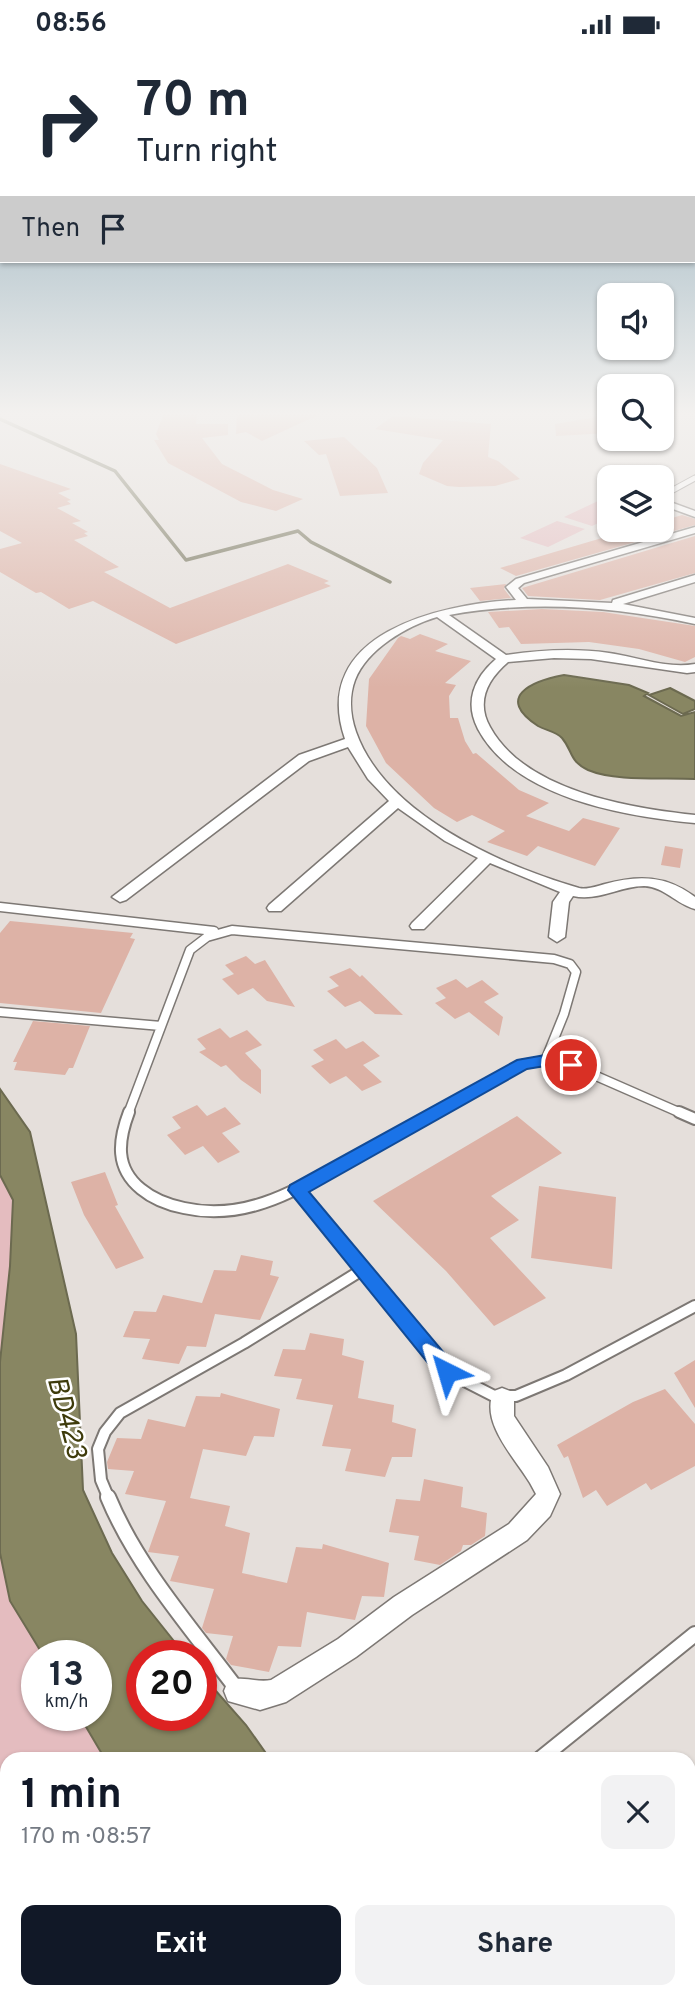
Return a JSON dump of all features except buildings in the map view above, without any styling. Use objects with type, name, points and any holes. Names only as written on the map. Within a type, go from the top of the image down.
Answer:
[{"type":"street","points":[[674,506],[695,514]]},
{"type":"street","points":[[523,602],[512,587],[520,581],[695,530]]},
{"type":"street","points":[[610,604],[695,578]]},
{"type":"street","points":[[695,621],[610,604],[523,602],[483,605],[439,613],[417,618],[365,655],[353,671],[345,690],[345,714],[350,742],[371,774],[398,801],[440,831],[487,858],[585,894],[638,881],[655,881],[674,888],[695,904]]},
{"type":"street","points":[[439,613],[503,659],[582,655],[624,659],[686,672],[695,669]]},
{"type":"street","points":[[503,659],[481,684],[477,703],[480,723],[504,754],[548,783],[587,799],[631,811],[695,819]]},
{"type":"street","points":[[120,897],[304,758],[350,742]]},
{"type":"street","points":[[275,908],[398,801]]},
{"type":"street","points":[[418,926],[487,858]]},
{"type":"street","points":[[558,937],[561,902],[569,889]]},
{"type":"street","points":[[238,1691],[260,1696],[276,1692],[347,1648],[403,1606],[518,1532],[541,1508],[548,1494],[539,1475],[502,1418],[502,1398]]},
{"type":"lane","points":[[0,907],[217,931],[240,929],[554,959],[570,964],[576,972],[564,1014],[545,1061]]},
{"type":"lane","points":[[217,931],[202,938],[190,950],[123,1127],[120,1155],[130,1179],[149,1196],[171,1205],[226,1213],[260,1205],[297,1190],[523,1064],[545,1061],[571,1065],[695,1119]]},
{"type":"lane","points":[[0,1012],[161,1026]]},
{"type":"lane","points":[[297,1190],[447,1372],[473,1388],[502,1398],[536,1391],[695,1305]]},
{"type":"lane","points":[[238,1691],[148,1567],[102,1483],[97,1453],[106,1430],[120,1413],[244,1343],[362,1270]]},
{"type":"lane","points":[[549,1752],[695,1634]]},
{"type":"shaded area","points":[[587,506],[597,506],[597,524],[592,526],[564,517]]},
{"type":"shaded area","points":[[557,521],[585,529],[548,547],[520,538]]},
{"type":"shaded area","points":[[0,1175],[13,1200],[10,1266],[0,1362]]},
{"type":"shaded area","points":[[0,1553],[10,1601],[34,1640],[21,1640],[21,1731],[88,1731],[101,1752],[0,1752]]},
{"type":"water","points":[[564,675],[629,685],[648,693],[644,696],[681,716],[695,712],[695,779],[612,776],[582,767],[562,738],[538,726],[525,716],[519,707],[518,699],[530,686]]},
{"type":"water","points":[[670,688],[695,701],[695,709],[683,714],[649,695]]},
{"type":"water","name":"BD423","points":[[0,1089],[30,1132],[76,1334],[83,1490],[112,1553],[142,1601],[173,1640],[126,1640],[126,1731],[217,1731],[217,1692],[265,1752],[101,1752],[88,1731],[112,1731],[112,1640],[34,1640],[10,1601],[0,1553],[0,1362],[10,1266],[13,1200],[0,1175]]},
{"type":"waterway","points":[[143,506],[186,560],[298,531],[311,542],[390,582]]},
{"type":"route","points":[[447,1372],[297,1190],[523,1064],[545,1061],[571,1065]]}]
